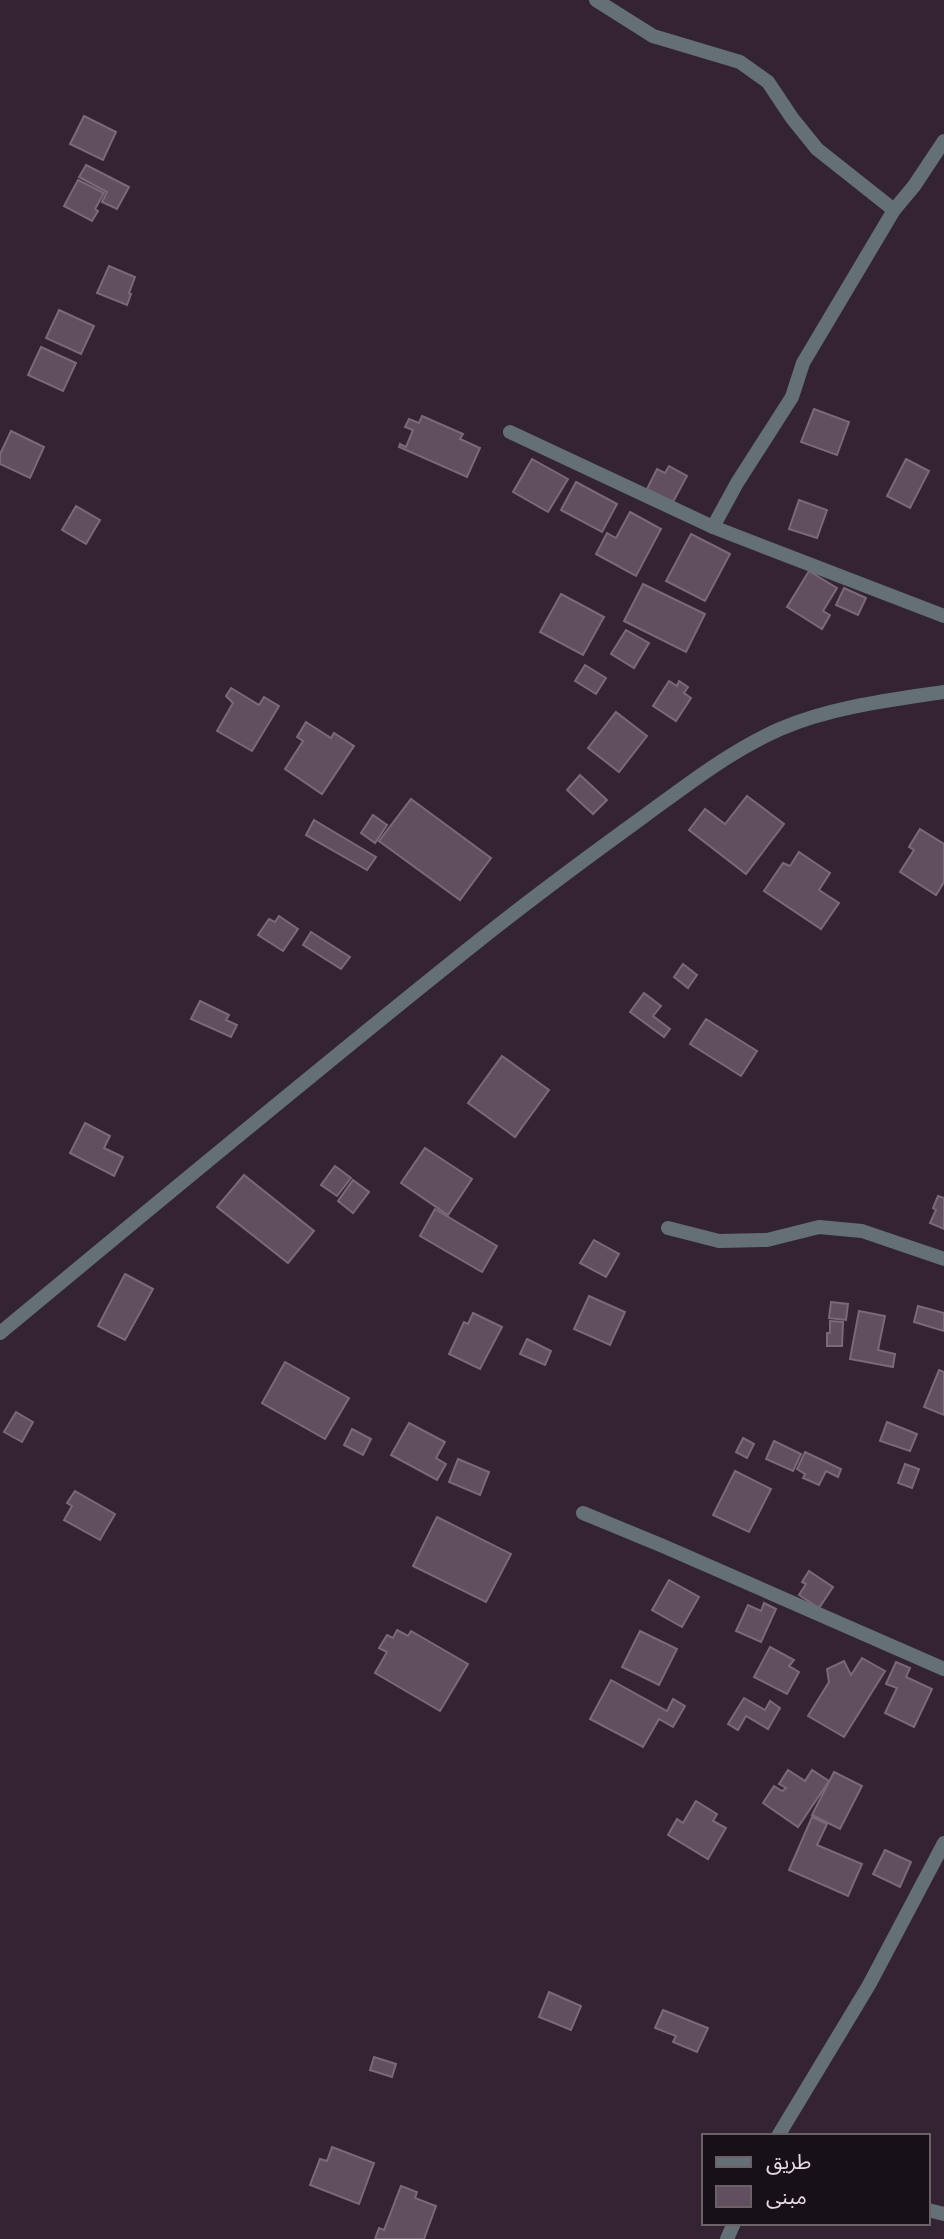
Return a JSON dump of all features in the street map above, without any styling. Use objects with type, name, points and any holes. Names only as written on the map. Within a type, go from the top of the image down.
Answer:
[{"type":"street","points":[[605,2],[653,36],[740,62],[768,82],[817,149],[894,210]]},
{"type":"street","points":[[713,527],[737,483],[792,397],[803,363],[894,210],[914,186],[944,141]]},
{"type":"street","points":[[510,432],[713,527],[944,616]]},
{"type":"street","points":[[0,1333],[537,894],[704,773],[750,744],[782,728],[861,706],[944,692]]},
{"type":"street","points":[[668,1228],[719,1241],[767,1240],[819,1227],[862,1231],[944,1259]]},
{"type":"street","points":[[583,1513],[944,1669]]},
{"type":"street","points":[[779,2134],[939,1864],[944,1843]]},
{"type":"building","points":[[84,116],[116,132],[103,160],[70,144]]},
{"type":"building","points":[[86,165],[129,187],[117,209],[102,202],[107,192],[79,177]]},
{"type":"building","points":[[78,180],[104,193],[92,221],[64,206]]},
{"type":"building","points":[[109,266],[135,277],[127,305],[97,293]]},
{"type":"building","points":[[59,310],[94,326],[81,354],[46,338]]},
{"type":"building","points":[[41,347],[76,363],[63,391],[28,375]]},
{"type":"building","points":[[814,409],[849,422],[837,455],[801,442]]},
{"type":"building","points":[[422,416],[463,434],[460,439],[480,448],[467,477],[399,447],[400,444],[406,447],[413,430],[405,427],[409,419],[419,423]]},
{"type":"building","points":[[11,431],[44,447],[30,478],[0,464],[0,454]]},
{"type":"building","points":[[532,459],[568,479],[548,512],[513,492]]},
{"type":"building","points":[[906,459],[929,471],[910,508],[887,496]]},
{"type":"building","points":[[669,466],[687,476],[673,502],[647,489],[657,469],[665,473]]},
{"type":"building","points":[[576,482],[617,504],[602,532],[561,510]]},
{"type":"building","points":[[799,500],[827,510],[817,538],[789,529]]},
{"type":"building","points":[[76,506],[100,520],[86,544],[62,530]]},
{"type":"building","points":[[630,512],[661,529],[636,576],[596,554],[607,533],[616,538]]},
{"type":"building","points":[[691,534],[730,554],[705,601],[666,581]]},
{"type":"building","points":[[809,571],[837,588],[823,611],[830,615],[822,629],[787,607]]},
{"type":"building","points":[[643,584],[705,614],[686,652],[624,621]]},
{"type":"building","points":[[844,588],[866,598],[858,615],[836,605]]},
{"type":"building","points":[[561,594],[604,617],[583,655],[540,632]]},
{"type":"building","points":[[626,630],[649,643],[634,668],[611,654]]},
{"type":"building","points":[[585,665],[606,678],[596,694],[575,681]]},
{"type":"building","points":[[669,681],[677,686],[679,681],[688,687],[684,693],[691,698],[676,721],[653,706]]},
{"type":"building","points":[[231,688],[259,705],[264,697],[279,706],[252,751],[217,731],[233,703],[226,696]]},
{"type":"building","points":[[616,712],[647,736],[619,772],[588,748]]},
{"type":"building","points":[[306,722],[331,738],[334,733],[354,746],[322,794],[285,769],[303,741],[297,737]]},
{"type":"building","points":[[580,775],[607,800],[593,814],[567,790]]},
{"type":"building","points":[[747,796],[784,824],[746,874],[689,830],[705,809],[725,824]]},
{"type":"building","points":[[411,799],[491,858],[460,900],[379,841]]},
{"type":"building","points":[[373,815],[387,825],[375,843],[361,833]]},
{"type":"building","points":[[314,820],[376,857],[367,870],[306,835]]},
{"type":"building","points":[[920,829],[944,844],[944,882],[936,895],[900,872],[914,850],[909,847]]},
{"type":"building","points":[[799,852],[830,873],[819,890],[839,903],[821,929],[764,891],[783,863],[790,866]]},
{"type":"building","points":[[279,916],[298,929],[283,951],[258,935],[269,919],[275,922]]},
{"type":"building","points":[[311,932],[350,957],[341,969],[303,945]]},
{"type":"building","points":[[683,964],[697,975],[688,988],[674,977]]},
{"type":"building","points":[[644,993],[661,1006],[653,1016],[670,1029],[664,1037],[630,1012]]},
{"type":"building","points":[[200,1001],[229,1015],[226,1020],[237,1025],[231,1037],[191,1019]]},
{"type":"building","points":[[706,1019],[757,1051],[741,1076],[690,1044]]},
{"type":"building","points":[[502,1056],[549,1090],[515,1137],[468,1103]]},
{"type":"building","points":[[85,1123],[110,1136],[104,1148],[123,1157],[114,1176],[70,1153]]},
{"type":"building","points":[[425,1148],[472,1179],[448,1215],[401,1183]]},
{"type":"building","points":[[335,1166],[351,1178],[337,1196],[321,1185]]},
{"type":"building","points":[[244,1175],[314,1231],[288,1263],[217,1207]]},
{"type":"building","points":[[353,1180],[369,1192],[353,1213],[338,1201]]},
{"type":"building","points":[[938,1196],[944,1198],[944,1229],[930,1223]]},
{"type":"building","points":[[435,1209],[497,1246],[482,1272],[420,1236]]},
{"type":"building","points":[[594,1240],[619,1254],[606,1277],[580,1263]]},
{"type":"building","points":[[125,1274],[153,1289],[125,1340],[98,1326]]},
{"type":"building","points":[[589,1296],[625,1312],[610,1345],[574,1329]]},
{"type":"building","points":[[831,1302],[848,1304],[846,1320],[829,1318]]},
{"type":"building","points":[[918,1306],[944,1313],[944,1331],[914,1322]]},
{"type":"building","points":[[859,1311],[885,1316],[878,1350],[895,1354],[893,1367],[850,1359]]},
{"type":"building","points":[[473,1313],[502,1327],[480,1369],[449,1354],[464,1322],[468,1324]]},
{"type":"building","points":[[830,1321],[843,1322],[842,1346],[827,1346]]},
{"type":"building","points":[[527,1339],[551,1351],[545,1365],[520,1354]]},
{"type":"building","points":[[285,1362],[349,1398],[325,1439],[262,1403]]},
{"type":"building","points":[[939,1370],[944,1372],[944,1415],[924,1407]]},
{"type":"building","points":[[16,1412],[33,1422],[22,1442],[4,1432]]},
{"type":"building","points":[[887,1422],[917,1434],[910,1451],[880,1441]]},
{"type":"building","points":[[409,1423],[445,1442],[436,1458],[446,1464],[437,1480],[391,1455]]},
{"type":"building","points":[[352,1429],[371,1439],[363,1455],[344,1445]]},
{"type":"building","points":[[743,1438],[754,1444],[747,1458],[736,1452]]},
{"type":"building","points":[[774,1441],[801,1454],[793,1471],[766,1459]]},
{"type":"building","points":[[805,1452],[841,1469],[838,1477],[826,1471],[819,1485],[803,1478],[805,1474],[797,1469]]},
{"type":"building","points":[[458,1459],[489,1472],[480,1495],[449,1482]]},
{"type":"building","points":[[905,1464],[919,1469],[912,1488],[898,1483]]},
{"type":"building","points":[[735,1471],[771,1489],[749,1532],[713,1515]]},
{"type":"building","points":[[75,1491],[115,1514],[100,1540],[64,1520],[72,1506],[67,1503]]},
{"type":"building","points":[[437,1517],[511,1554],[486,1602],[413,1566]]},
{"type":"building","points":[[809,1571],[833,1587],[819,1608],[799,1595],[806,1584],[802,1582]]},
{"type":"building","points":[[669,1580],[699,1597],[682,1627],[652,1610]]},
{"type":"building","points":[[764,1603],[776,1609],[761,1642],[736,1631],[748,1605],[761,1611]]},
{"type":"building","points":[[397,1630],[408,1636],[411,1631],[468,1664],[440,1711],[375,1673],[387,1652],[379,1648],[387,1635],[393,1638]]},
{"type":"building","points":[[640,1631],[677,1649],[659,1685],[622,1667]]},
{"type":"building","points":[[770,1647],[794,1660],[789,1666],[799,1672],[787,1694],[754,1677]]},
{"type":"building","points":[[862,1658],[885,1671],[844,1737],[808,1716],[829,1682],[827,1669],[844,1661],[851,1675]]},
{"type":"building","points":[[896,1662],[910,1668],[906,1677],[932,1689],[914,1727],[885,1713],[897,1688],[886,1684]]},
{"type":"building","points":[[611,1680],[667,1711],[673,1699],[685,1706],[673,1727],[659,1719],[643,1747],[590,1719]]},
{"type":"building","points":[[744,1698],[765,1710],[770,1701],[780,1708],[768,1729],[746,1716],[738,1730],[728,1724]]},
{"type":"building","points":[[788,1770],[805,1781],[812,1770],[829,1781],[798,1827],[763,1803],[774,1786],[782,1791],[786,1788],[779,1784]]},
{"type":"building","points":[[834,1772],[862,1786],[840,1829],[812,1815]]},
{"type":"building","points":[[696,1801],[717,1814],[713,1821],[726,1828],[708,1859],[668,1835],[677,1819],[683,1823]]},
{"type":"building","points":[[812,1817],[827,1824],[817,1845],[862,1864],[848,1896],[789,1870]]},
{"type":"building","points":[[885,1850],[911,1862],[900,1887],[873,1874]]},
{"type":"building","points":[[549,1992],[581,2006],[571,2030],[539,2017]]},
{"type":"building","points":[[663,2010],[708,2028],[697,2052],[673,2042],[676,2036],[655,2028]]},
{"type":"building","points":[[374,2057],[396,2064],[392,2077],[370,2070]]},
{"type":"building","points":[[332,2147],[374,2163],[359,2204],[310,2185],[320,2159],[327,2161]]},
{"type":"building","points":[[401,2186],[417,2192],[415,2198],[436,2206],[424,2239],[375,2239],[379,2228],[384,2230]]}]
